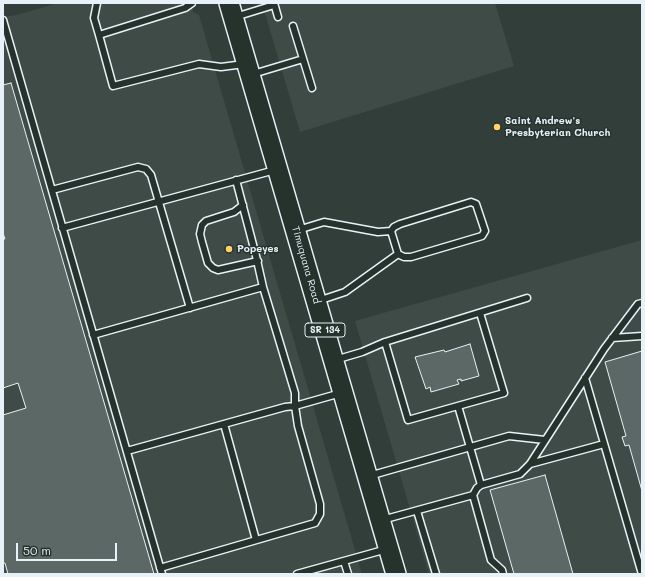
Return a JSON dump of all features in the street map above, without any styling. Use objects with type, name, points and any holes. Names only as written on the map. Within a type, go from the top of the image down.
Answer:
[{"type":"main road","name":"Timuquana Road","points":[[231,10],[396,574]]},
{"type":"lane","points":[[97,3],[94,18],[113,86],[199,64],[249,69],[303,59]]},
{"type":"lane","points":[[99,35],[185,8],[192,3]]},
{"type":"lane","points":[[231,10],[274,4],[278,17]]},
{"type":"lane","points":[[3,20],[161,571],[256,540],[315,523],[320,514],[320,504],[298,426],[295,393],[262,287],[258,261],[236,180]]},
{"type":"lane","points":[[293,26],[312,88]]},
{"type":"lane","points":[[52,190],[138,167],[146,170],[151,175],[190,308]]},
{"type":"lane","points":[[62,228],[278,169]]},
{"type":"lane","points":[[296,231],[324,222],[378,232],[391,231],[394,227],[400,224],[471,202],[476,204],[484,231],[482,236],[404,257],[398,254],[391,231]]},
{"type":"lane","points":[[243,205],[234,212],[206,221],[202,225],[200,234],[202,242],[208,263],[213,268],[218,270],[258,261]]},
{"type":"lane","points":[[316,301],[345,292],[398,254]]},
{"type":"lane","points":[[94,335],[262,287]]},
{"type":"lane","points":[[333,360],[362,352],[385,342],[527,298]]},
{"type":"lane","points":[[503,574],[502,570],[491,560],[473,495],[477,488],[481,485],[520,474],[530,464],[612,338],[638,304],[642,303]]},
{"type":"lane","points":[[385,342],[408,420],[504,393],[480,313]]},
{"type":"lane","points":[[612,338],[642,336]]},
{"type":"lane","points":[[585,378],[642,574]]},
{"type":"lane","points":[[127,451],[343,392]]},
{"type":"lane","points":[[458,406],[481,485]]},
{"type":"lane","points":[[224,424],[256,540]]},
{"type":"lane","points":[[367,476],[509,436],[545,440]]},
{"type":"lane","points":[[530,464],[604,444]]},
{"type":"lane","points":[[380,521],[473,495]]},
{"type":"lane","points":[[417,510],[436,574]]},
{"type":"lane","points":[[297,574],[388,548]]},
{"type":"lane","points":[[344,561],[348,574]]},
{"type":"shaded area","points":[[58,3],[191,3],[193,12],[199,15],[362,574],[3,574],[3,17],[17,15]]},
{"type":"shaded area","points":[[262,3],[495,3],[514,66],[300,132]]},
{"type":"shaded area","points":[[642,240],[642,574],[429,574],[355,321]]},
{"type":"building","points":[[11,83],[154,574],[8,574],[5,563],[3,563],[3,415],[26,408],[18,383],[3,388],[3,239],[5,239],[3,233],[3,85]]},
{"type":"building","points":[[470,344],[479,376],[461,381],[461,379],[457,380],[459,384],[431,392],[430,387],[426,389],[415,357],[444,350],[445,352]]},
{"type":"building","points":[[642,351],[642,491],[629,445],[625,446],[622,437],[626,436],[605,362]]},
{"type":"building","points":[[545,475],[573,574],[514,574],[490,490]]},
{"type":"place","name":"Saint Andrew's Presbyterian Church","points":[[497,127]]},
{"type":"place","name":"Popeyes","points":[[229,249]]}]
